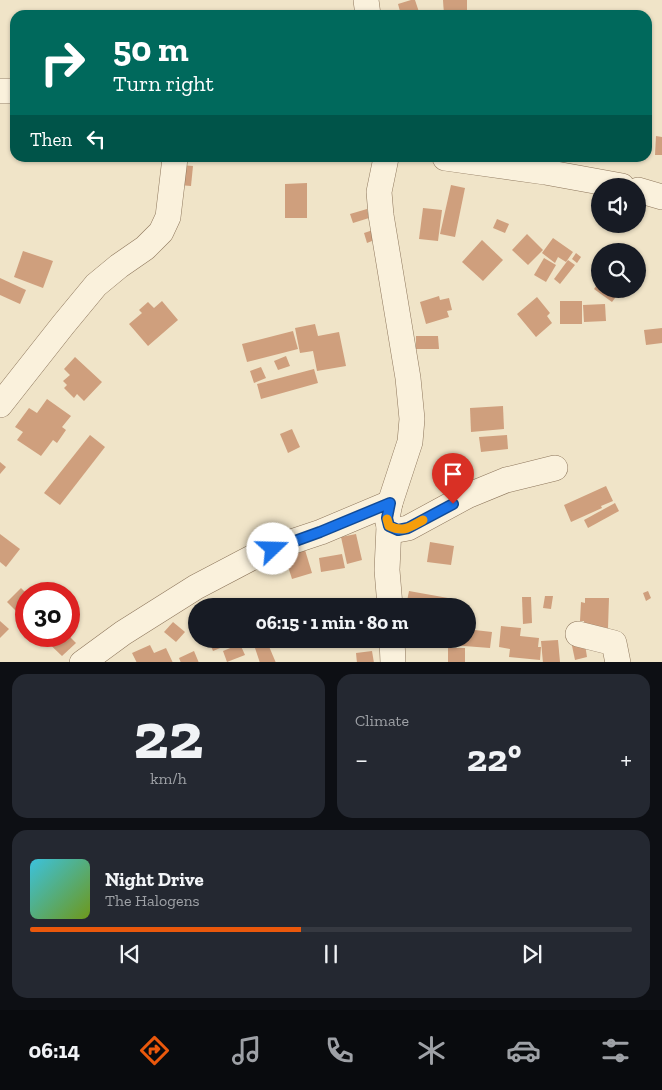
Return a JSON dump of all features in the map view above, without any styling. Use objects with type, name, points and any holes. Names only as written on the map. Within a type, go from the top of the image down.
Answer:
[{"type":"street","points":[[0,405],[96,285],[144,248],[161,232],[168,216],[175,162]]},
{"type":"street","points":[[385,162],[379,192],[381,215],[408,378],[412,419],[410,442],[390,514],[387,570],[389,598]]},
{"type":"street","points":[[474,162],[591,180]]},
{"type":"street","points":[[646,192],[662,197]]},
{"type":"street","points":[[390,514],[398,530],[408,528],[467,496],[506,480],[555,468]]},
{"type":"street","points":[[82,662],[196,587],[255,556],[320,532],[390,514]]},
{"type":"street","points":[[578,634],[614,643],[618,662]]},
{"type":"street","points":[[392,648],[393,662]]},
{"type":"building","points":[[415,0],[418,10],[400,10],[398,4]]},
{"type":"building","points":[[443,0],[467,0],[467,10],[444,10]]},
{"type":"building","points":[[656,136],[662,137],[662,155],[655,155]]},
{"type":"building","points":[[181,165],[193,166],[191,186],[179,185]]},
{"type":"building","points":[[307,183],[307,218],[285,218],[285,184]]},
{"type":"building","points":[[451,185],[465,188],[455,237],[440,234]]},
{"type":"building","points":[[423,208],[442,210],[438,241],[419,239]]},
{"type":"building","points":[[367,209],[369,218],[353,223],[350,214]]},
{"type":"building","points":[[497,219],[509,224],[505,233],[493,228]]},
{"type":"building","points":[[373,230],[377,239],[367,243],[364,233]]},
{"type":"building","points":[[527,234],[543,250],[528,265],[512,250]]},
{"type":"building","points":[[553,238],[573,252],[566,262],[558,257],[555,263],[542,253]]},
{"type":"building","points":[[482,240],[503,260],[483,281],[462,262]]},
{"type":"building","points":[[23,251],[53,261],[43,288],[14,277]]},
{"type":"building","points":[[576,253],[581,257],[577,263],[572,259]]},
{"type":"building","points":[[544,258],[556,265],[546,282],[534,275]]},
{"type":"building","points":[[568,260],[575,265],[560,284],[554,279]]},
{"type":"building","points":[[0,278],[26,290],[20,304],[0,295]]},
{"type":"building","points":[[439,296],[440,300],[449,298],[452,310],[447,311],[449,317],[426,324],[420,302]]},
{"type":"building","points":[[537,297],[550,313],[547,316],[552,323],[536,337],[517,314]]},
{"type":"building","points":[[606,298],[615,298],[612,302]]},
{"type":"building","points":[[162,301],[178,320],[148,346],[129,324],[142,313],[139,310],[148,302],[154,308]]},
{"type":"building","points":[[560,301],[582,301],[582,324],[560,324]]},
{"type":"building","points":[[605,304],[606,321],[584,322],[583,305]]},
{"type":"building","points":[[315,324],[318,336],[339,332],[346,366],[317,371],[313,351],[300,353],[295,328]]},
{"type":"building","points":[[662,328],[662,343],[646,345],[644,330]]},
{"type":"building","points":[[293,331],[298,349],[247,362],[242,344]]},
{"type":"building","points":[[416,336],[438,336],[439,349],[416,349]]},
{"type":"building","points":[[286,356],[290,366],[278,370],[274,361]]},
{"type":"building","points":[[75,357],[102,382],[84,401],[77,394],[74,398],[64,388],[67,385],[63,381],[70,375],[64,369]]},
{"type":"building","points":[[261,367],[266,378],[254,383],[250,371]]},
{"type":"building","points":[[314,369],[318,383],[261,399],[257,384]]},
{"type":"building","points":[[47,399],[71,416],[62,427],[66,430],[57,443],[53,440],[41,456],[17,440],[23,432],[15,427],[29,408],[37,413]]},
{"type":"building","points":[[503,406],[504,429],[471,432],[470,408]]},
{"type":"building","points":[[292,429],[300,447],[288,453],[280,434]]},
{"type":"building","points":[[90,435],[105,447],[60,505],[44,493]]},
{"type":"building","points":[[507,435],[508,449],[481,452],[479,437]]},
{"type":"building","points":[[0,462],[6,467],[0,474]]},
{"type":"building","points":[[606,486],[613,501],[571,522],[564,505]]},
{"type":"building","points":[[615,503],[619,511],[588,528],[584,520]]},
{"type":"building","points":[[0,534],[20,549],[6,567],[0,562]]},
{"type":"building","points":[[356,534],[362,560],[347,564],[341,537]]},
{"type":"building","points":[[430,542],[454,546],[451,565],[427,562]]},
{"type":"building","points":[[305,550],[312,573],[292,579],[285,557]]},
{"type":"building","points":[[277,553],[283,569],[275,572],[268,556]]},
{"type":"building","points":[[342,554],[345,568],[321,572],[319,558]]},
{"type":"building","points":[[409,591],[448,598],[408,598]]},
{"type":"building","points":[[648,591],[651,598],[646,601],[643,593]]},
{"type":"building","points":[[15,594],[15,610],[7,602]]},
{"type":"building","points":[[545,596],[553,596],[551,609],[543,608]]},
{"type":"building","points":[[522,597],[531,597],[532,623],[523,624]]},
{"type":"building","points":[[585,598],[609,598],[608,628],[584,627],[584,621],[580,621],[581,602],[585,603]]},
{"type":"building","points":[[0,621],[9,629],[0,638]]},
{"type":"building","points":[[173,622],[185,632],[176,642],[164,632]]},
{"type":"building","points":[[501,626],[521,628],[520,636],[539,638],[538,647],[541,647],[540,660],[509,657],[510,649],[499,647]]},
{"type":"building","points":[[476,630],[492,632],[490,648],[476,647]]},
{"type":"building","points":[[584,638],[587,657],[575,660],[571,641]]},
{"type":"building","points":[[558,640],[560,662],[543,662],[541,641]]},
{"type":"building","points":[[150,645],[154,653],[166,648],[173,662],[136,662],[132,653]]},
{"type":"building","points":[[53,647],[72,647],[62,656]]},
{"type":"building","points":[[230,648],[242,648],[245,655],[227,662],[223,651]]},
{"type":"building","points":[[255,648],[270,648],[276,662],[260,662]]},
{"type":"building","points":[[448,648],[465,648],[465,662],[448,662]]},
{"type":"building","points":[[194,651],[199,662],[181,662],[179,658]]},
{"type":"building","points":[[372,651],[374,662],[357,662],[356,653]]},
{"type":"slow traffic","points":[[387,519],[389,526],[398,530],[408,528],[423,520]]},
{"type":"route","points":[[273,549],[390,503],[387,518],[389,526],[398,530],[408,528],[453,504]]}]
